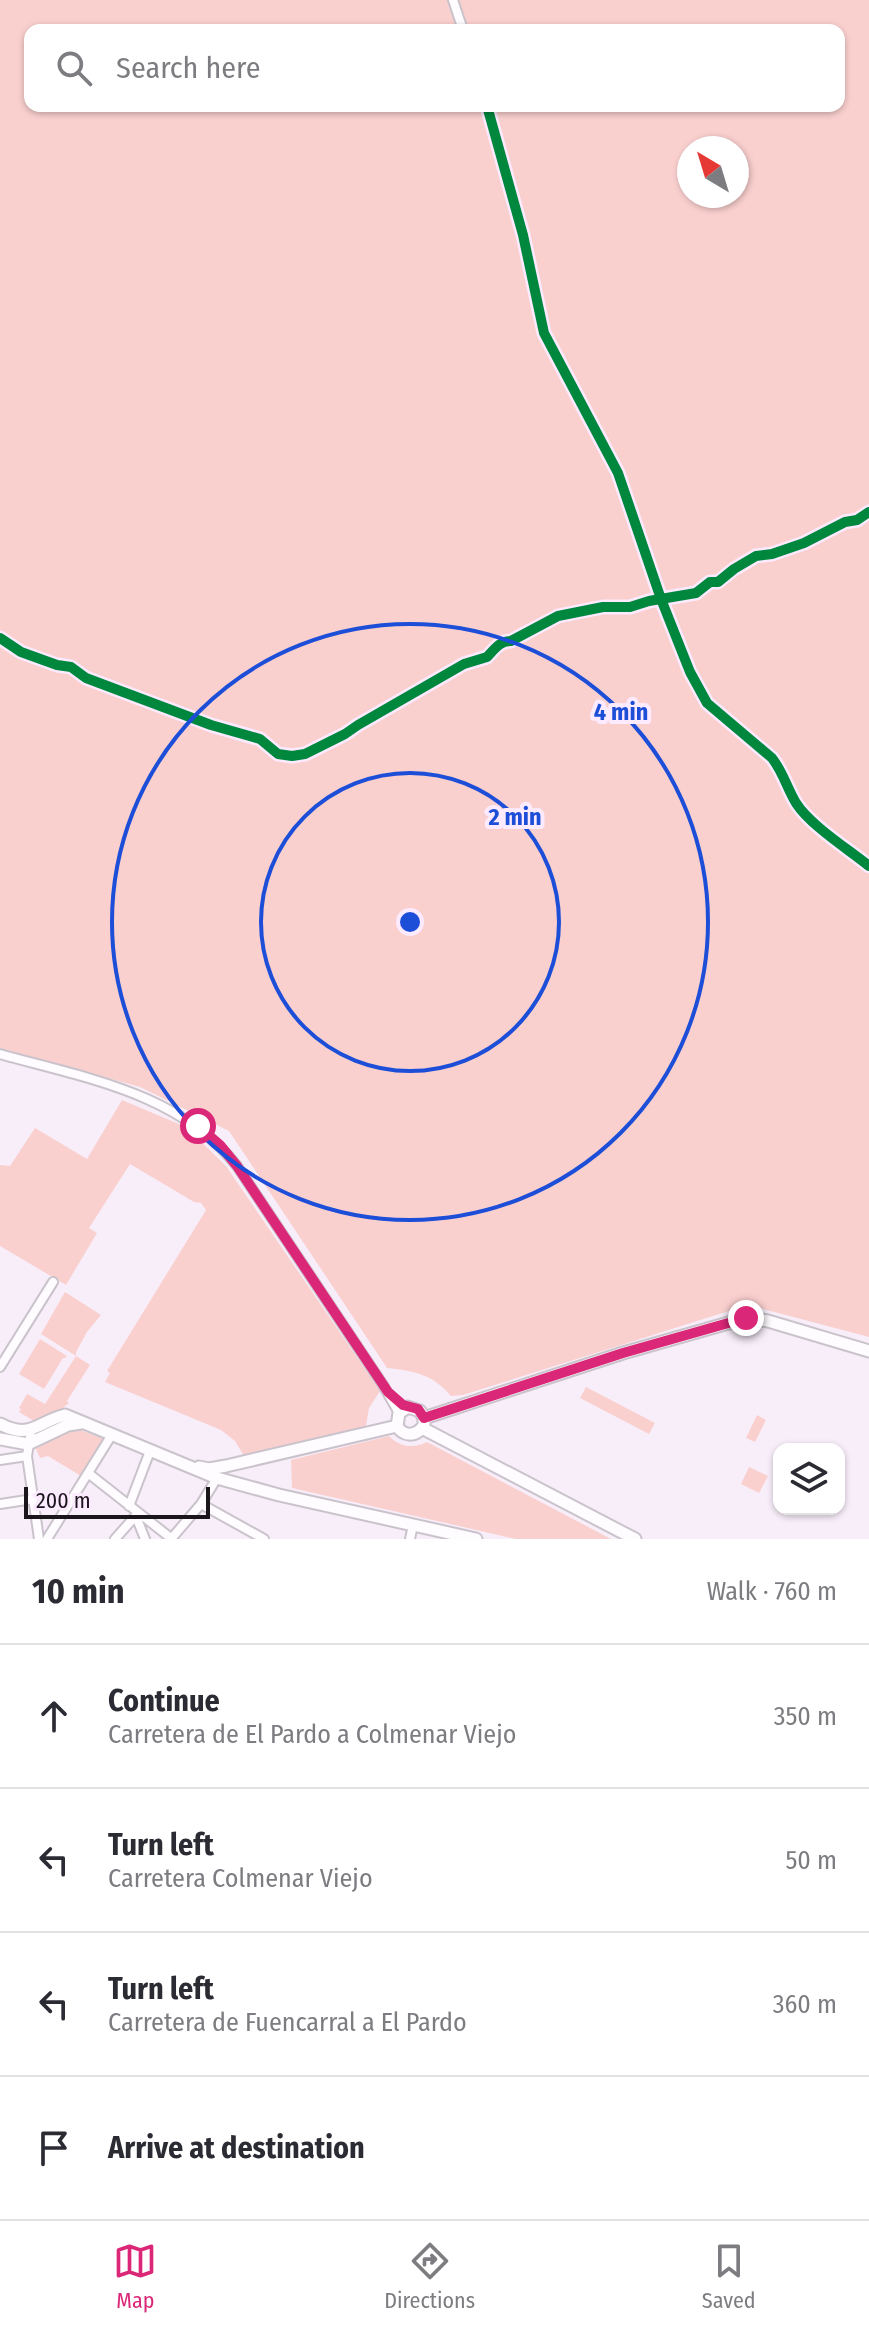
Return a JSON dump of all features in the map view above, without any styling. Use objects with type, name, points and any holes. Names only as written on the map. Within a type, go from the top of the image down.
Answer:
[{"type":"street","points":[[453,0],[461,24]]},
{"type":"street","points":[[489,112],[523,235],[544,333],[618,473],[661,599],[690,672],[707,703],[772,758],[805,814],[869,866]]},
{"type":"street","points":[[0,1054],[152,1100],[186,1118],[220,1145],[388,1392],[401,1415],[403,1432],[410,1435],[415,1434],[423,1423],[734,1320],[768,1321],[869,1351]]},
{"type":"street","points":[[0,1367],[53,1282]]},
{"type":"street","points":[[88,1473],[172,1539],[205,1506],[214,1478],[230,1465],[418,1409],[423,1423],[635,1539]]},
{"type":"street","points":[[0,1424],[20,1431],[31,1431],[56,1417],[72,1420],[191,1466],[214,1478],[472,1539]]},
{"type":"street","points":[[0,1460],[28,1450],[72,1420]]},
{"type":"street","points":[[31,1431],[28,1450],[39,1539]]},
{"type":"street","points":[[47,1539],[111,1436]]},
{"type":"street","points":[[0,1439],[28,1450]]},
{"type":"street","points":[[129,1506],[150,1451]]},
{"type":"street","points":[[230,1465],[229,1475],[241,1485]]},
{"type":"street","points":[[0,1504],[33,1499]]},
{"type":"street","points":[[205,1506],[264,1539]]},
{"type":"street","points":[[115,1539],[138,1513]]},
{"type":"street","points":[[138,1513],[137,1519],[145,1539]]},
{"type":"street","points":[[410,1539],[413,1525]]},
{"type":"shaded area","points":[[0,0],[869,0],[869,1337],[748,1305],[463,1395],[451,1396],[422,1375],[387,1368],[229,1131],[140,1087],[0,1048]]},
{"type":"shaded area","points":[[122,1100],[186,1127],[226,1166],[380,1391],[369,1408],[366,1426],[244,1456],[235,1441],[221,1430],[105,1382],[110,1373],[107,1371],[206,1210],[201,1203],[194,1202],[130,1164],[89,1228],[97,1233],[66,1285],[0,1246],[0,1165],[10,1166],[35,1128],[87,1159]]},
{"type":"shaded area","points":[[65,1292],[101,1315],[87,1332],[76,1356],[41,1334]]},
{"type":"shaded area","points":[[40,1339],[67,1356],[44,1389],[19,1374]]},
{"type":"shaded area","points":[[76,1356],[90,1365],[67,1401],[69,1403],[37,1423],[19,1412],[27,1394],[45,1404]]},
{"type":"shaded area","points":[[586,1387],[655,1423],[649,1434],[580,1398]]},
{"type":"shaded area","points":[[757,1415],[766,1420],[755,1442],[746,1438]]},
{"type":"shaded area","points":[[75,1428],[104,1439],[81,1476],[48,1456],[40,1458],[35,1447]]},
{"type":"shaded area","points":[[389,1436],[407,1446],[427,1442],[611,1539],[516,1539],[292,1488],[291,1460]]},
{"type":"shaded area","points":[[749,1467],[768,1476],[759,1493],[741,1484]]},
{"type":"cycle path","points":[[489,112],[523,235],[544,333],[618,473],[661,599],[690,672],[707,703],[772,758],[802,811],[869,866]]},
{"type":"cycle path","points":[[0,638],[21,652],[71,667],[86,678],[211,725],[260,739],[278,754],[292,756],[305,754],[345,734],[464,664],[487,657],[500,644],[558,616],[603,607],[630,607],[696,593],[756,556],[804,543],[869,512]]},
{"type":"route","points":[[198,1126],[220,1145],[237,1166],[388,1392],[403,1405],[418,1409],[424,1418],[623,1353],[746,1318]]}]
